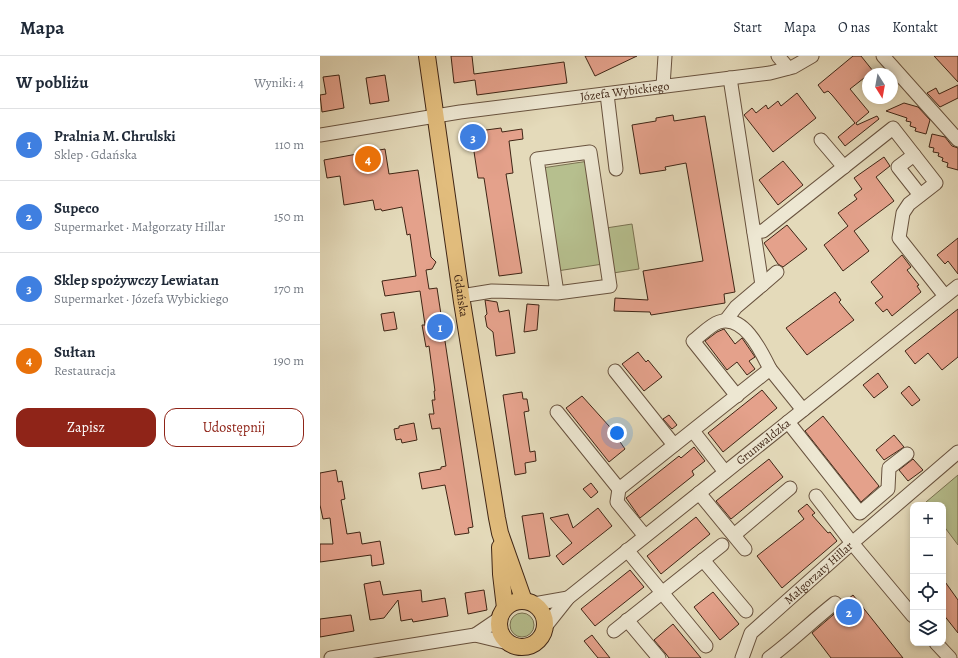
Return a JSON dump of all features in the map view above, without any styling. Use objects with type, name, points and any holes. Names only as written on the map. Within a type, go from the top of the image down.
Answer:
[{"type":"main road","name":"Gdańska","points":[[427,56],[461,296],[500,534],[502,613]]},
{"type":"main road","name":"Gdańska","points":[[500,534],[528,603]]},
{"type":"main road","points":[[514,603],[528,603],[543,614],[545,627],[532,652],[523,648],[512,649],[500,632],[502,613],[514,603]]},
{"type":"street","points":[[663,86],[664,56]]},
{"type":"street","points":[[778,56],[788,68]]},
{"type":"street","name":"Józefa Wybickiego","points":[[320,135],[435,116],[770,73],[788,68],[812,56]]},
{"type":"street","points":[[883,56],[958,140]]},
{"type":"street","points":[[730,78],[762,285]]},
{"type":"street","points":[[607,94],[616,169]]},
{"type":"street","points":[[754,232],[763,231],[893,128],[936,183],[909,204],[904,212],[899,238],[945,296]]},
{"type":"street","points":[[821,140],[844,167]]},
{"type":"street","points":[[461,296],[492,291],[556,293],[610,286],[590,152],[537,159],[556,293]]},
{"type":"street","points":[[914,155],[898,167],[920,195]]},
{"type":"street","points":[[736,396],[693,341],[717,323],[726,320],[736,308],[777,272]]},
{"type":"street","name":"Grunwaldzka","points":[[545,627],[568,598],[958,286]]},
{"type":"street","points":[[726,320],[741,325],[761,351],[770,369],[803,410]]},
{"type":"street","points":[[645,536],[617,502],[619,489],[770,369]]},
{"type":"street","points":[[615,370],[674,445]]},
{"type":"street","points":[[557,412],[619,489]]},
{"type":"street","points":[[788,422],[860,513],[888,489],[889,468],[906,454]]},
{"type":"street","points":[[692,431],[725,472]]},
{"type":"street","points":[[816,496],[852,543],[958,452]]},
{"type":"street","points":[[734,535],[790,488]]},
{"type":"street","points":[[699,493],[745,549]]},
{"type":"street","name":"Małgorzaty Hillar","points":[[742,658],[751,633],[852,543],[910,612]]},
{"type":"street","points":[[614,631],[722,545]]},
{"type":"street","points":[[627,550],[706,646]]},
{"type":"street","points":[[703,560],[746,611]]},
{"type":"street","name":"Grunwaldzka","points":[[528,603],[568,598]]},
{"type":"street","points":[[769,658],[792,641],[800,630],[835,603]]},
{"type":"street","points":[[475,635],[502,613]]},
{"type":"street","points":[[627,620],[659,658]]},
{"type":"street","points":[[331,658],[475,635],[512,649]]},
{"type":"street","points":[[939,646],[950,658]]},
{"type":"green space","points":[[589,161],[603,264],[557,271],[542,168]]},
{"type":"green space","points":[[632,224],[639,269],[613,273],[606,228]]},
{"type":"green space","points":[[958,475],[958,545],[946,529],[946,502],[926,502]]},
{"type":"green space","points":[[522,613],[530,617],[534,625],[530,633],[522,637],[514,633],[510,625],[514,617]]},
{"type":"building","points":[[451,56],[472,56],[474,74],[564,62],[567,83],[477,95],[475,80],[454,83]]},
{"type":"building","points":[[585,56],[637,56],[595,76]]},
{"type":"building","points":[[853,56],[861,56],[871,68],[862,68],[862,80],[850,89],[869,112],[856,123],[857,125],[877,116],[879,119],[845,146],[838,137],[855,123],[832,95],[828,91],[824,93],[818,85]]},
{"type":"building","points":[[934,56],[958,56],[958,82]]},
{"type":"building","points":[[339,75],[344,108],[322,112],[320,95],[326,94],[323,77]]},
{"type":"building","points":[[385,75],[389,101],[370,104],[366,78]]},
{"type":"building","points":[[958,85],[958,98],[940,107],[927,93],[936,88],[939,94]]},
{"type":"building","points":[[797,93],[816,118],[773,152],[744,115],[752,108],[756,113],[766,105],[768,109],[778,101],[781,106]]},
{"type":"building","points":[[904,103],[918,107],[930,120],[926,134],[915,131],[916,128],[910,126],[911,122],[906,121],[907,118],[886,111]]},
{"type":"building","points":[[673,115],[674,121],[705,116],[735,292],[724,294],[725,303],[651,315],[650,312],[614,311],[615,298],[648,300],[643,271],[703,261],[686,163],[665,167],[666,170],[640,174],[632,125],[656,121],[656,118]]},
{"type":"building","points":[[501,128],[502,132],[522,129],[523,139],[509,141],[513,173],[506,174],[522,273],[499,276],[484,178],[478,178],[471,132]]},
{"type":"building","points":[[932,134],[945,137],[952,146],[958,148],[958,170],[947,167],[948,163],[942,161],[943,158],[938,156],[939,153],[933,152],[934,148],[929,147]]},
{"type":"building","points":[[385,149],[389,174],[418,170],[431,257],[436,262],[432,269],[426,270],[429,289],[437,288],[473,527],[468,528],[469,533],[455,535],[445,485],[422,489],[419,473],[441,469],[441,467],[446,466],[440,428],[432,429],[429,414],[434,414],[432,400],[435,400],[435,391],[429,346],[426,347],[422,325],[425,325],[420,291],[385,296],[382,281],[416,276],[410,234],[407,235],[402,207],[382,211],[381,209],[375,210],[373,200],[344,205],[340,176],[327,178],[324,160]]},
{"type":"building","points":[[884,157],[890,166],[876,177],[894,201],[854,231],[869,251],[843,271],[824,245],[848,226],[838,213],[857,199],[854,195],[862,189],[854,178]]},
{"type":"building","points":[[783,161],[803,185],[778,205],[759,180]]},
{"type":"building","points":[[787,225],[807,249],[783,267],[778,264],[764,243]]},
{"type":"building","points":[[958,238],[958,274],[948,261],[945,264],[937,255]]},
{"type":"building","points":[[902,255],[911,267],[907,270],[919,285],[917,286],[921,292],[892,316],[887,309],[883,312],[875,303],[883,297],[871,282]]},
{"type":"building","points":[[835,292],[841,300],[839,302],[854,320],[807,355],[786,328]]},
{"type":"building","points":[[485,300],[497,302],[499,312],[509,310],[515,353],[496,356],[493,332],[487,327]]},
{"type":"building","points":[[527,304],[539,305],[537,330],[524,332]]},
{"type":"building","points":[[958,309],[958,357],[942,370],[928,353],[915,364],[905,351]]},
{"type":"building","points":[[394,312],[397,329],[384,331],[381,314]]},
{"type":"building","points":[[724,329],[735,344],[742,338],[755,357],[749,361],[755,369],[747,375],[737,362],[727,370],[705,341],[717,332]]},
{"type":"building","points":[[638,352],[646,362],[648,360],[662,377],[644,391],[622,364]]},
{"type":"building","points":[[878,373],[888,387],[874,398],[863,385]]},
{"type":"building","points":[[909,386],[920,400],[912,406],[901,393]]},
{"type":"building","points":[[762,390],[777,408],[723,452],[708,433]]},
{"type":"building","points":[[522,392],[523,399],[527,399],[529,411],[524,412],[530,452],[535,451],[536,461],[525,463],[526,473],[515,475],[503,395]]},
{"type":"building","points":[[582,396],[609,426],[625,449],[609,462],[566,408]]},
{"type":"building","points":[[669,415],[677,425],[672,429],[663,419]]},
{"type":"building","points":[[823,416],[879,486],[861,502],[805,431]]},
{"type":"building","points":[[414,423],[417,440],[402,443],[401,439],[396,440],[394,429],[399,428],[399,426]]},
{"type":"building","points":[[894,435],[904,447],[884,460],[876,450]]},
{"type":"building","points":[[694,447],[705,461],[692,471],[694,475],[640,518],[626,498],[679,456],[681,458]]},
{"type":"building","points":[[769,459],[783,477],[731,519],[716,501]]},
{"type":"building","points":[[913,459],[923,470],[908,481],[899,470]]},
{"type":"building","points":[[336,470],[338,482],[342,481],[345,499],[341,500],[347,534],[360,532],[362,544],[380,541],[384,564],[372,566],[371,555],[320,562],[320,544],[333,544],[330,518],[323,519],[320,505],[320,473]]},
{"type":"building","points":[[591,483],[598,492],[591,498],[583,489]]},
{"type":"building","points":[[807,504],[815,513],[812,515],[837,541],[782,588],[757,556],[804,519],[798,511]]},
{"type":"building","points":[[598,508],[612,526],[563,565],[556,556],[572,543],[550,518],[568,514],[573,528]]},
{"type":"building","points":[[543,513],[550,556],[529,559],[522,516]]},
{"type":"building","points":[[696,517],[710,534],[661,574],[647,556]]},
{"type":"building","points":[[630,570],[644,587],[595,626],[581,609]]},
{"type":"building","points":[[380,581],[383,595],[421,590],[422,602],[445,598],[448,616],[413,622],[412,619],[401,621],[398,600],[384,618],[370,620],[364,584]]},
{"type":"building","points":[[946,583],[958,600],[958,633],[946,618]]},
{"type":"building","points":[[484,590],[487,610],[468,614],[465,593]]},
{"type":"building","points":[[713,592],[739,624],[720,640],[694,607]]},
{"type":"building","points":[[853,595],[903,658],[831,658],[812,633],[840,609],[843,603]]},
{"type":"building","points":[[351,615],[354,631],[320,637],[320,619]]},
{"type":"building","points":[[673,624],[701,658],[669,658],[654,640]]},
{"type":"building","points":[[592,635],[610,658],[598,658],[584,641]]},
{"type":"place","name":"Sklep spożywczy Lewiatan","points":[[473,137]]},
{"type":"place","name":"Sułtan","points":[[368,159]]},
{"type":"place","name":"Pralnia M. Chrulski","points":[[440,327]]},
{"type":"place","name":"Supeco","points":[[849,612]]}]
